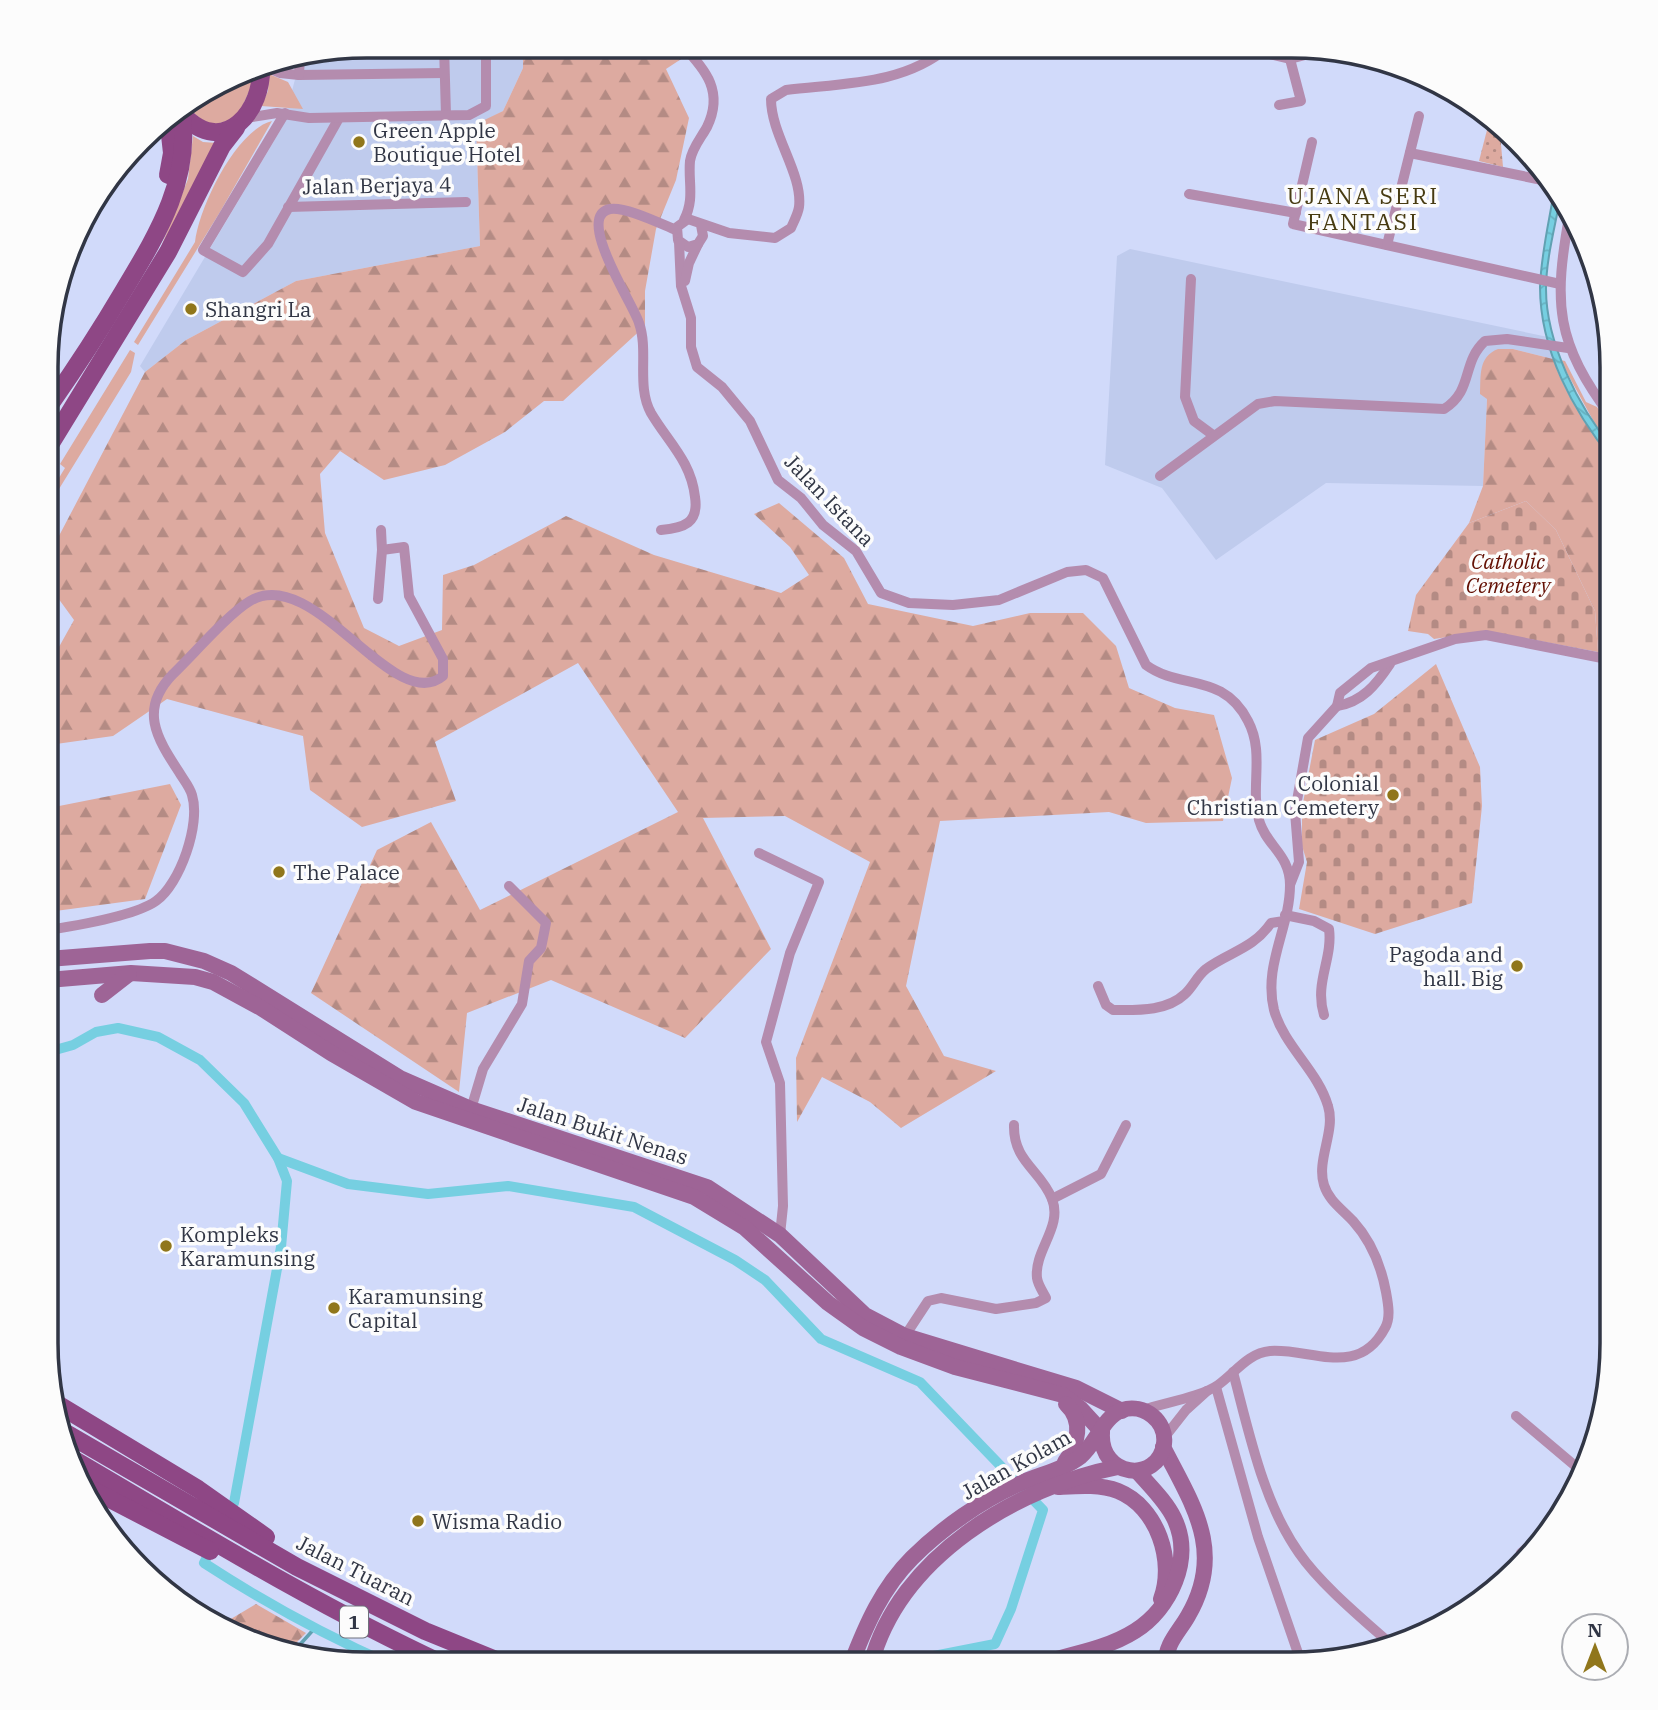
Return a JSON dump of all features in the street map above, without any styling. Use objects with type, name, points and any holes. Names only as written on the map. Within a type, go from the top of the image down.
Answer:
[{"type":"main road","points":[[58,432],[169,252],[222,146],[241,123],[257,92],[259,77]]},
{"type":"main road","points":[[184,118],[201,129],[222,132],[241,123]]},
{"type":"main road","points":[[58,393],[72,378],[157,236],[182,163],[185,133],[180,121]]},
{"type":"main road","name":"Jalan Bukit Nenas","points":[[58,958],[165,951],[204,961],[256,987],[400,1078],[471,1109],[707,1187],[780,1235],[865,1315],[905,1336],[1076,1388],[1122,1410]]},
{"type":"main road","points":[[58,966],[88,964],[98,975]]},
{"type":"main road","points":[[102,995],[131,973]]},
{"type":"main road","name":"Jalan Bukit Nenas","points":[[58,979],[131,973],[195,977],[213,982],[261,1007],[331,1053],[416,1102],[694,1197],[745,1228],[828,1303],[863,1328],[901,1347],[955,1367],[1072,1400],[1102,1432]]},
{"type":"main road","points":[[1049,1392],[1066,1404],[1076,1417],[1077,1451]]},
{"type":"main road","points":[[65,1409],[198,1489],[258,1533],[310,1561],[350,1592]]},
{"type":"main road","points":[[1163,1443],[1156,1461],[1137,1471],[1118,1467],[1104,1452],[1102,1432],[1113,1416],[1122,1410],[1143,1410],[1159,1423],[1163,1443],[1199,1515],[1205,1542],[1204,1568],[1198,1595],[1167,1652]]},
{"type":"main road","name":"Jalan Kolam","points":[[856,1652],[880,1599],[911,1559],[971,1512],[1019,1484],[1062,1467],[1077,1451],[1102,1432]]},
{"type":"main road","name":"Jalan Tuaran","points":[[72,1437],[298,1567],[425,1631],[477,1652]]},
{"type":"main road","name":"1","points":[[82,1464],[249,1564],[362,1626],[417,1652]]},
{"type":"main road","name":"Jalan Kolam","points":[[875,1652],[881,1635],[909,1590],[943,1553],[977,1527],[1046,1488],[1118,1467]]},
{"type":"main road","points":[[1078,1652],[1113,1642],[1134,1632],[1153,1618],[1171,1594],[1176,1581],[1180,1564],[1174,1518],[1137,1471]]},
{"type":"main road","points":[[1079,1480],[1119,1491],[1148,1515],[1157,1531],[1167,1567],[1163,1593],[1153,1618]]},
{"type":"main road","points":[[96,1493],[158,1527],[212,1552],[249,1564]]},
{"type":"street","points":[[444,58],[446,115]]},
{"type":"street","points":[[241,123],[285,114],[339,118],[469,115],[481,111],[487,100],[486,58]]},
{"type":"street","points":[[684,291],[686,272],[700,242],[700,224],[692,196],[690,160],[713,113],[713,92],[706,70],[694,58]]},
{"type":"street","points":[[684,220],[729,233],[775,238],[791,228],[799,205],[790,163],[771,118],[771,99],[786,90],[897,76],[924,66],[934,58]]},
{"type":"street","points":[[1286,58],[1294,58]]},
{"type":"street","points":[[1279,105],[1301,101],[1290,59]]},
{"type":"street","points":[[299,75],[300,65]]},
{"type":"street","points":[[276,71],[299,75],[444,73]]},
{"type":"street","points":[[285,114],[203,250],[243,272],[268,244],[339,118]]},
{"type":"street","points":[[1387,245],[1419,116]]},
{"type":"street","points":[[1294,218],[1312,142]]},
{"type":"street","points":[[1410,153],[1537,179]]},
{"type":"street","points":[[1189,194],[1294,218],[1387,245],[1554,283]]},
{"type":"street","points":[[676,230],[684,220],[692,196]]},
{"type":"street","name":"Jalan Berjaya 4","points":[[288,207],[466,202]]},
{"type":"street","points":[[661,530],[681,528],[691,522],[697,511],[692,477],[681,452],[651,412],[645,387],[641,328],[601,245],[598,221],[602,213],[609,209],[620,210],[676,230]]},
{"type":"street","points":[[1567,227],[1554,283],[1564,348],[1600,400]]},
{"type":"street","points":[[676,230],[679,242],[688,247],[729,233]]},
{"type":"street","name":"Jalan Istana","points":[[679,242],[684,291],[691,318],[692,358],[697,367],[722,387],[750,421],[778,480],[801,498],[822,525],[856,551],[881,593],[909,603],[965,604],[999,600],[1067,572],[1086,570],[1103,578],[1146,665],[1158,674],[1191,680],[1227,695],[1249,721],[1257,744],[1259,822],[1283,855],[1290,885],[1285,918],[1272,963],[1274,1009],[1292,1048],[1329,1109],[1322,1168],[1323,1183],[1330,1199],[1352,1219],[1373,1248],[1383,1278],[1388,1318],[1385,1329],[1358,1355],[1333,1359],[1270,1351],[1250,1358],[1186,1410],[1163,1443]]},
{"type":"street","points":[[1191,279],[1185,397],[1194,421],[1213,435]]},
{"type":"street","points":[[1160,476],[1258,404],[1275,401],[1444,410],[1457,401],[1464,391],[1472,357],[1485,341],[1507,339],[1564,348]]},
{"type":"street","points":[[378,599],[381,530]]},
{"type":"street","points":[[58,928],[106,920],[156,901],[181,865],[189,845],[194,809],[192,794],[162,746],[154,724],[155,697],[171,676],[250,601],[268,595],[301,600],[367,654],[411,680],[427,683],[443,677],[443,659],[409,596],[404,547],[382,550]]},
{"type":"street","points":[[1290,885],[1299,862],[1295,812],[1308,738],[1337,706],[1352,704],[1375,685],[1390,664],[1455,639],[1486,635],[1600,658]]},
{"type":"street","points":[[759,853],[819,882],[790,953],[766,1042],[780,1083],[783,1206],[780,1235]]},
{"type":"street","points":[[471,1109],[483,1069],[522,1004],[529,961],[541,948],[545,929],[546,923],[509,886]]},
{"type":"street","points":[[1098,986],[1106,1005],[1113,1010],[1149,1010],[1174,1002],[1186,994],[1206,969],[1260,939],[1271,923],[1285,918],[1314,921],[1329,929],[1331,942],[1319,999],[1324,1015]]},
{"type":"street","points":[[905,1336],[928,1301],[941,1298],[996,1309],[1036,1303],[1046,1298],[1037,1280],[1047,1237],[1054,1223],[1052,1199],[1038,1172],[1027,1167],[1014,1139],[1014,1125]]},
{"type":"street","points":[[1052,1199],[1101,1174],[1126,1125]]},
{"type":"street","points":[[1233,1372],[1270,1496],[1283,1527],[1300,1555],[1385,1638]]},
{"type":"street","points":[[1212,1388],[1258,1537],[1298,1652]]},
{"type":"street","name":"Jalan Istana","points":[[1143,1410],[1212,1388]]},
{"type":"street","points":[[1516,1416],[1575,1466]]},
{"type":"shaded area","points":[[346,58],[523,58],[523,68],[503,111],[476,125],[480,246],[296,281],[186,340],[145,372],[140,366],[283,126],[299,65]]},
{"type":"shaded area","points":[[1130,249],[1548,337],[1553,359],[1513,349],[1498,349],[1487,398],[1483,486],[1326,483],[1216,560],[1162,488],[1105,465],[1117,256]]},
{"type":"green space","points":[[523,58],[683,58],[666,69],[689,118],[676,180],[656,229],[645,291],[645,326],[563,401],[544,401],[505,432],[445,465],[384,480],[340,451],[320,474],[325,533],[364,628],[399,646],[442,630],[443,575],[474,565],[566,516],[654,555],[781,593],[809,575],[790,547],[754,514],[779,503],[844,558],[868,604],[973,626],[1030,613],[1083,613],[1116,646],[1129,688],[1175,708],[1214,715],[1232,778],[1223,821],[1146,823],[1109,812],[940,821],[906,986],[944,1056],[996,1071],[901,1128],[870,1102],[822,1077],[797,1122],[796,1058],[870,862],[785,816],[703,818],[771,949],[685,1038],[551,980],[467,1013],[459,1092],[311,993],[377,850],[431,822],[480,910],[678,812],[578,663],[435,742],[456,801],[362,827],[310,790],[303,736],[167,699],[113,736],[58,744],[58,649],[74,620],[58,598],[58,538],[145,372],[186,340],[296,281],[480,246],[476,124],[503,111],[523,68]]},
{"type":"green space","points":[[269,74],[288,82],[303,109],[261,106],[268,91]]},
{"type":"green space","points":[[252,80],[237,118],[210,126],[192,112]]},
{"type":"green space","points":[[272,121],[138,345],[134,342],[195,242],[204,210],[222,172],[245,139],[259,127]]},
{"type":"green space","points":[[1487,130],[1491,131],[1501,139],[1503,167],[1479,161]]},
{"type":"green space","points":[[193,136],[203,142],[217,143],[159,252],[188,179]]},
{"type":"green space","points":[[1498,349],[1513,349],[1553,359],[1564,386],[1600,444],[1600,653],[1595,611],[1556,530],[1526,501],[1469,523],[1483,486],[1487,399],[1480,394],[1481,374],[1484,362]]},
{"type":"green space","points":[[130,350],[135,353],[131,372],[58,491],[58,479],[65,468],[60,464]]},
{"type":"green space","points":[[1560,360],[1565,361],[1586,402],[1600,411],[1600,433]]},
{"type":"green space","name":"Catholic Cemetery","points":[[1526,501],[1556,530],[1595,611],[1598,652],[1487,631],[1434,639],[1428,634],[1408,631],[1416,595],[1469,523]]},
{"type":"green space","name":"Colonial Christian Cemetery","points":[[1436,664],[1480,767],[1482,806],[1472,903],[1375,934],[1299,909],[1307,862],[1302,846],[1302,808],[1315,740],[1374,714]]},
{"type":"green space","points":[[170,784],[181,805],[145,899],[58,911],[58,806]]},
{"type":"green space","points":[[256,1604],[306,1633],[295,1644],[267,1636],[230,1620]]},
{"type":"water","points":[[1552,201],[1558,210],[1546,277],[1547,309],[1566,373],[1600,432],[1600,443],[1572,400],[1552,356],[1541,311],[1540,287]]},
{"type":"waterway","points":[[58,1049],[73,1045],[96,1032],[118,1028],[158,1037],[200,1060],[244,1103],[278,1158],[287,1181],[281,1247],[234,1503]]},
{"type":"waterway","points":[[278,1158],[348,1184],[428,1194],[508,1186],[634,1207],[735,1260],[765,1280],[821,1339],[920,1382],[1043,1510],[1011,1609],[995,1644],[954,1652]]},
{"type":"waterway","points":[[206,1559],[204,1563],[272,1604],[365,1652]]},
{"type":"waterway","points":[[300,1645],[314,1629]]},
{"type":"place","name":"Green Apple Boutique Hotel","points":[[359,142]]},
{"type":"place","name":"Shangri La","points":[[191,309]]},
{"type":"place","name":"Colonial Christian Cemetery","points":[[1393,795]]},
{"type":"place","name":"The Palace","points":[[279,872]]},
{"type":"place","name":"Pagoda and hall. Big","points":[[1517,966]]},
{"type":"place","name":"Kompleks Karamunsing","points":[[166,1246]]},
{"type":"place","name":"Karamunsing Capital","points":[[334,1308]]},
{"type":"place","name":"Wisma Radio","points":[[418,1521]]},
{"type":"district","name":"UJANA SERI FANTASI","points":[[1363,208]]}]
